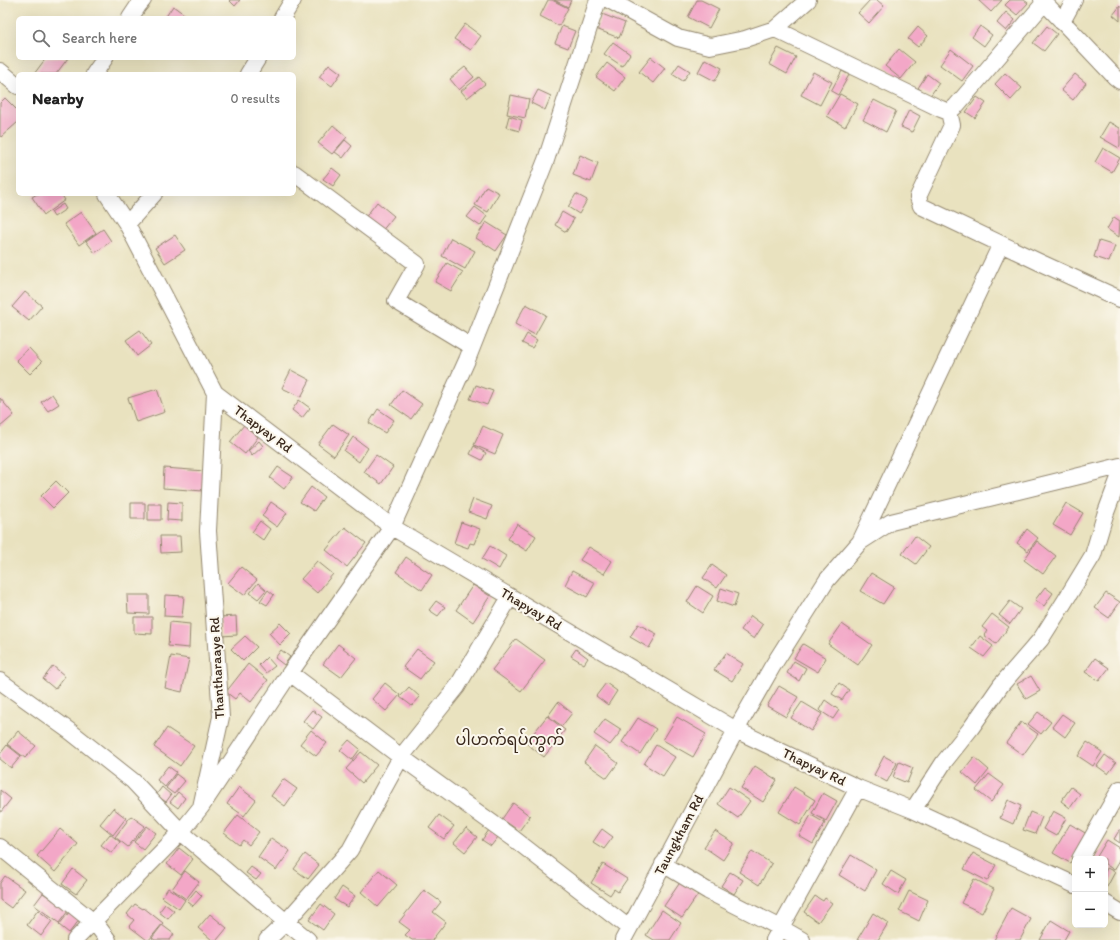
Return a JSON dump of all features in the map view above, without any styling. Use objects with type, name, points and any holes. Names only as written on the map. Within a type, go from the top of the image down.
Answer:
[{"type":"street","points":[[131,16],[143,0]]},
{"type":"street","points":[[283,16],[293,0]]},
{"type":"street","points":[[201,807],[290,674],[392,527],[472,347],[546,160],[598,0]]},
{"type":"street","points":[[608,0],[678,38],[710,46],[745,39],[775,29],[808,0]]},
{"type":"street","points":[[1062,22],[1074,0]]},
{"type":"street","points":[[949,112],[956,106],[1043,1],[1120,81]]},
{"type":"street","points":[[775,29],[949,112]]},
{"type":"street","points":[[95,72],[104,60]]},
{"type":"street","points":[[249,72],[257,60]]},
{"type":"street","points":[[0,71],[16,84]]},
{"type":"street","points":[[949,112],[952,125],[918,197],[921,206],[1040,264],[1120,299]]},
{"type":"street","points":[[296,174],[417,264],[396,301],[472,347]]},
{"type":"street","name":"Thapyay Rd","points":[[108,196],[127,224],[216,393],[392,527],[736,730],[858,788],[913,810],[1072,879]]},
{"type":"street","points":[[127,224],[152,196]]},
{"type":"street","points":[[860,542],[1001,244]]},
{"type":"street","name":"Thantharaaye Rd","points":[[75,940],[181,832],[201,807],[221,717],[208,531],[216,393]]},
{"type":"street","points":[[860,542],[891,522],[1120,466]]},
{"type":"street","points":[[913,810],[944,762],[971,728],[1001,685],[1041,639],[1065,601],[1093,555],[1105,514],[1120,475]]},
{"type":"street","name":"Taungkham Rd","points":[[626,934],[736,730],[772,667],[827,580],[860,542]]},
{"type":"street","points":[[266,940],[286,922],[350,850],[401,757],[457,687],[510,597]]},
{"type":"street","points":[[290,674],[513,838],[626,934]]},
{"type":"street","points":[[0,680],[133,780],[181,832],[308,940]]},
{"type":"street","points":[[777,934],[858,788]]},
{"type":"street","points":[[1082,856],[1120,789]]},
{"type":"street","points":[[0,847],[96,924],[108,940]]},
{"type":"street","points":[[664,864],[777,934],[802,940]]},
{"type":"street","points":[[1108,905],[1120,912]]},
{"type":"building","points":[[229,0],[240,0],[235,6]]},
{"type":"building","points":[[548,0],[552,0],[568,8],[559,26],[540,16]]},
{"type":"building","points":[[554,0],[571,0],[568,7]]},
{"type":"building","points":[[697,0],[701,0],[719,9],[709,28],[688,17]]},
{"type":"building","points":[[870,0],[877,0],[884,6],[869,23],[858,13]]},
{"type":"building","points":[[978,0],[1002,0],[991,12]]},
{"type":"building","points":[[1010,0],[1024,0],[1028,3],[1017,15],[1005,5]]},
{"type":"building","points":[[173,6],[187,16],[166,16]]},
{"type":"building","points":[[1120,6],[1120,21],[1113,15]]},
{"type":"building","points":[[1006,12],[1015,20],[1006,31],[997,23]]},
{"type":"building","points":[[602,14],[625,23],[619,38],[596,29]]},
{"type":"building","points":[[465,24],[481,36],[471,50],[454,39]]},
{"type":"building","points":[[562,26],[575,31],[568,48],[555,43]]},
{"type":"building","points":[[980,26],[992,35],[984,46],[972,37]]},
{"type":"building","points":[[1047,26],[1057,34],[1044,51],[1033,43]]},
{"type":"building","points":[[918,27],[928,36],[918,47],[908,39]]},
{"type":"building","points":[[613,42],[630,54],[622,66],[604,54]]},
{"type":"building","points":[[778,48],[796,57],[787,74],[769,64]]},
{"type":"building","points":[[899,49],[915,62],[901,79],[885,66]]},
{"type":"building","points":[[951,49],[973,66],[962,81],[940,65]]},
{"type":"building","points":[[651,57],[665,68],[653,83],[639,72]]},
{"type":"building","points":[[705,59],[722,68],[715,81],[698,72]]},
{"type":"building","points":[[44,60],[66,60],[58,72],[36,72]]},
{"type":"building","points":[[607,63],[625,77],[615,91],[596,77]]},
{"type":"building","points":[[329,64],[341,73],[332,86],[319,77]]},
{"type":"building","points":[[679,64],[690,71],[683,81],[672,74]]},
{"type":"building","points":[[465,67],[474,77],[459,90],[450,79]]},
{"type":"building","points":[[842,71],[849,75],[838,95],[831,91]]},
{"type":"building","points":[[813,72],[832,82],[820,105],[801,95]]},
{"type":"building","points":[[1005,73],[1022,88],[1011,100],[995,84]]},
{"type":"building","points":[[927,74],[939,83],[930,96],[918,88]]},
{"type":"building","points":[[1075,74],[1086,83],[1073,100],[1061,90]]},
{"type":"building","points":[[479,77],[485,84],[467,98],[461,91]]},
{"type":"building","points":[[538,90],[551,96],[545,110],[531,103]]},
{"type":"building","points":[[840,94],[858,104],[845,127],[827,116]]},
{"type":"building","points":[[511,95],[529,99],[525,118],[507,114]]},
{"type":"building","points":[[977,97],[986,103],[975,118],[966,112]]},
{"type":"building","points":[[5,98],[16,109],[16,124],[1,137],[0,136],[0,103]]},
{"type":"building","points":[[874,100],[896,111],[886,132],[863,120]]},
{"type":"building","points":[[909,110],[920,116],[912,132],[901,127]]},
{"type":"building","points":[[509,116],[522,120],[519,131],[506,127]]},
{"type":"building","points":[[1109,122],[1120,128],[1119,148],[1100,137]]},
{"type":"building","points":[[333,125],[347,137],[332,154],[318,143]]},
{"type":"building","points":[[345,140],[352,146],[343,158],[335,152]]},
{"type":"building","points":[[1103,148],[1120,158],[1112,172],[1095,162]]},
{"type":"building","points":[[580,155],[598,163],[591,182],[573,175]]},
{"type":"building","points":[[332,168],[341,175],[333,186],[323,179]]},
{"type":"building","points":[[486,186],[499,193],[488,212],[475,205]]},
{"type":"building","points":[[576,194],[587,200],[579,214],[568,207]]},
{"type":"building","points":[[62,196],[65,200],[44,215],[32,197]]},
{"type":"building","points":[[377,202],[394,216],[381,232],[364,219]]},
{"type":"building","points":[[63,204],[66,209],[54,217],[51,212]]},
{"type":"building","points":[[475,207],[487,216],[480,226],[467,217]]},
{"type":"building","points":[[81,212],[96,233],[79,245],[64,224]]},
{"type":"building","points":[[562,212],[574,219],[566,232],[555,225]]},
{"type":"building","points":[[1114,217],[1120,221],[1119,237],[1107,229]]},
{"type":"building","points":[[486,222],[507,235],[496,251],[476,238]]},
{"type":"building","points":[[103,229],[111,241],[95,253],[86,241]]},
{"type":"building","points":[[175,235],[185,250],[165,263],[155,248]]},
{"type":"building","points":[[451,238],[475,251],[465,269],[442,256]]},
{"type":"building","points":[[1099,241],[1115,246],[1109,262],[1094,257]]},
{"type":"building","points":[[447,263],[463,272],[451,291],[435,282]]},
{"type":"building","points":[[25,292],[42,306],[29,321],[12,307]]},
{"type":"building","points":[[526,304],[546,315],[535,335],[515,324]]},
{"type":"building","points":[[140,330],[151,345],[137,356],[126,340]]},
{"type":"building","points":[[527,334],[537,340],[532,348],[522,343]]},
{"type":"building","points":[[29,348],[42,362],[30,374],[16,360]]},
{"type":"building","points":[[291,370],[310,380],[301,397],[282,388]]},
{"type":"building","points":[[476,385],[493,391],[487,405],[470,399]]},
{"type":"building","points":[[157,389],[165,412],[136,422],[128,398]]},
{"type":"building","points":[[402,390],[422,404],[411,419],[391,405]]},
{"type":"building","points":[[52,394],[59,404],[48,411],[41,402]]},
{"type":"building","points":[[0,398],[14,415],[0,427]]},
{"type":"building","points":[[299,400],[310,408],[302,418],[292,410]]},
{"type":"building","points":[[378,409],[394,420],[385,433],[369,423]]},
{"type":"building","points":[[333,424],[349,435],[334,456],[318,444]]},
{"type":"building","points":[[244,425],[258,437],[245,454],[230,442]]},
{"type":"building","points":[[483,426],[503,435],[495,454],[474,445]]},
{"type":"building","points":[[353,437],[368,448],[359,462],[344,451]]},
{"type":"building","points":[[259,441],[263,446],[252,456],[248,451]]},
{"type":"building","points":[[474,446],[486,453],[482,460],[470,454]]},
{"type":"building","points":[[376,455],[393,467],[381,484],[364,472]]},
{"type":"building","points":[[278,467],[293,477],[284,489],[270,478]]},
{"type":"building","points":[[164,468],[205,471],[203,491],[163,488]]},
{"type":"building","points":[[56,481],[68,493],[53,508],[41,496]]},
{"type":"building","points":[[311,487],[324,497],[314,511],[300,502]]},
{"type":"building","points":[[473,499],[492,506],[487,519],[468,512]]},
{"type":"building","points":[[168,502],[182,503],[182,521],[167,520]]},
{"type":"building","points":[[271,502],[287,513],[277,527],[262,516]]},
{"type":"building","points":[[131,503],[145,503],[145,519],[131,519]]},
{"type":"building","points":[[1066,503],[1083,513],[1070,535],[1053,525]]},
{"type":"building","points":[[148,504],[161,504],[161,520],[148,520]]},
{"type":"building","points":[[260,521],[270,529],[263,540],[252,532]]},
{"type":"building","points":[[461,522],[480,529],[474,544],[470,543],[468,548],[454,543]]},
{"type":"building","points":[[517,524],[536,536],[527,551],[508,539]]},
{"type":"building","points":[[345,527],[366,543],[347,567],[326,550]]},
{"type":"building","points":[[1027,529],[1038,538],[1028,551],[1017,543]]},
{"type":"building","points":[[160,536],[180,536],[181,552],[161,553]]},
{"type":"building","points":[[915,536],[929,547],[916,564],[902,554]]},
{"type":"building","points":[[1037,541],[1056,556],[1043,574],[1024,560]]},
{"type":"building","points":[[490,546],[506,556],[499,569],[482,559]]},
{"type":"building","points":[[589,547],[612,561],[604,574],[580,560]]},
{"type":"building","points":[[406,557],[432,575],[422,590],[396,572]]},
{"type":"building","points":[[317,561],[333,574],[317,593],[301,579]]},
{"type":"building","points":[[712,565],[726,575],[717,588],[703,578]]},
{"type":"building","points":[[241,567],[257,580],[244,595],[228,583]]},
{"type":"building","points":[[572,571],[595,583],[587,597],[565,585]]},
{"type":"building","points":[[871,573],[894,587],[883,604],[860,591]]},
{"type":"building","points":[[258,583],[266,590],[258,599],[250,593]]},
{"type":"building","points":[[473,585],[490,596],[473,622],[456,610]]},
{"type":"building","points":[[697,586],[713,596],[703,613],[687,602]]},
{"type":"building","points":[[1045,587],[1053,593],[1044,606],[1035,600]]},
{"type":"building","points":[[721,588],[738,594],[734,607],[717,601]]},
{"type":"building","points":[[268,590],[274,595],[267,605],[260,601]]},
{"type":"building","points":[[1106,593],[1120,602],[1109,618],[1095,608]]},
{"type":"building","points":[[127,595],[149,595],[149,614],[128,613]]},
{"type":"building","points":[[165,595],[184,596],[182,617],[164,616]]},
{"type":"building","points":[[436,601],[445,607],[438,616],[429,610]]},
{"type":"building","points":[[1010,601],[1021,609],[1010,624],[999,615]]},
{"type":"building","points":[[992,614],[1009,627],[996,644],[984,635],[987,631],[982,627]]},
{"type":"building","points":[[236,616],[237,635],[221,636],[220,617]]},
{"type":"building","points":[[751,616],[763,625],[754,639],[741,630]]},
{"type":"building","points":[[134,617],[152,617],[152,634],[134,633]]},
{"type":"building","points":[[170,622],[190,624],[189,648],[168,646]]},
{"type":"building","points":[[280,623],[291,634],[280,645],[269,633]]},
{"type":"building","points":[[638,624],[657,634],[649,648],[630,637]]},
{"type":"building","points":[[842,624],[872,645],[858,665],[828,644]]},
{"type":"building","points":[[245,636],[257,647],[243,661],[231,649]]},
{"type":"building","points":[[980,636],[993,646],[984,657],[971,648]]},
{"type":"building","points":[[516,639],[545,660],[521,691],[492,670]]},
{"type":"building","points":[[338,644],[356,658],[341,677],[323,664]]},
{"type":"building","points":[[803,644],[826,658],[818,672],[794,658]]},
{"type":"building","points":[[417,649],[434,661],[420,679],[403,667]]},
{"type":"building","points":[[576,649],[588,658],[584,664],[571,656]]},
{"type":"building","points":[[281,650],[290,657],[284,665],[275,658]]},
{"type":"building","points":[[726,653],[743,664],[732,681],[714,670]]},
{"type":"building","points":[[171,656],[189,659],[182,692],[165,688]]},
{"type":"building","points":[[267,657],[275,666],[266,673],[259,665]]},
{"type":"building","points":[[1095,658],[1109,668],[1099,681],[1085,672]]},
{"type":"building","points":[[794,661],[806,668],[799,681],[787,673]]},
{"type":"building","points":[[248,664],[268,680],[251,702],[240,693],[235,699],[226,692]]},
{"type":"building","points":[[53,666],[65,676],[55,689],[43,679]]},
{"type":"building","points":[[1031,676],[1040,691],[1026,699],[1017,684]]},
{"type":"building","points":[[385,683],[400,695],[386,711],[372,699]]},
{"type":"building","points":[[606,683],[617,691],[608,705],[596,696]]},
{"type":"building","points":[[839,683],[849,690],[842,700],[832,694]]},
{"type":"building","points":[[779,686],[798,697],[786,717],[767,706]]},
{"type":"building","points":[[409,687],[420,697],[412,706],[400,697]]},
{"type":"building","points":[[825,700],[839,710],[833,719],[819,710]]},
{"type":"building","points":[[558,702],[572,713],[562,726],[548,716]]},
{"type":"building","points":[[802,702],[822,714],[811,731],[791,718]]},
{"type":"building","points":[[312,710],[322,717],[313,729],[303,721]]},
{"type":"building","points":[[1038,712],[1051,722],[1041,734],[1028,724]]},
{"type":"building","points":[[1062,714],[1075,723],[1065,737],[1052,727]]},
{"type":"building","points":[[547,716],[565,730],[544,757],[526,743]]},
{"type":"building","points":[[677,717],[706,734],[693,757],[663,740]]},
{"type":"building","points":[[638,718],[656,729],[640,754],[622,742]]},
{"type":"building","points":[[605,719],[622,730],[610,745],[594,734]]},
{"type":"building","points":[[1021,722],[1038,734],[1023,755],[1006,743]]},
{"type":"building","points":[[167,728],[194,746],[180,766],[154,747]]},
{"type":"building","points":[[311,730],[327,743],[316,756],[300,744]]},
{"type":"building","points":[[18,731],[36,746],[25,758],[7,744]]},
{"type":"building","points":[[349,740],[360,749],[352,760],[340,750]]},
{"type":"building","points":[[1087,742],[1102,752],[1093,766],[1078,756]]},
{"type":"building","points":[[7,745],[21,756],[11,768],[0,759],[0,754]]},
{"type":"building","points":[[656,745],[675,757],[663,776],[644,764]]},
{"type":"building","points":[[595,746],[618,763],[607,778],[584,762]]},
{"type":"building","points":[[361,752],[377,765],[362,783],[346,769]]},
{"type":"building","points":[[1105,755],[1116,763],[1108,774],[1097,766]]},
{"type":"building","points":[[884,756],[897,763],[887,782],[874,775]]},
{"type":"building","points":[[974,757],[989,770],[977,785],[962,772]]},
{"type":"building","points":[[899,762],[913,768],[907,783],[893,777]]},
{"type":"building","points":[[168,766],[176,772],[165,787],[157,780]]},
{"type":"building","points":[[755,766],[777,780],[763,802],[741,788]]},
{"type":"building","points":[[176,774],[185,781],[174,794],[166,788]]},
{"type":"building","points":[[989,774],[1004,785],[991,802],[976,790]]},
{"type":"building","points":[[283,779],[297,789],[285,806],[271,796]]},
{"type":"building","points":[[162,787],[171,795],[166,802],[156,795]]},
{"type":"building","points":[[239,787],[256,800],[244,816],[227,804]]},
{"type":"building","points":[[729,787],[750,801],[738,818],[718,804]]},
{"type":"building","points":[[794,787],[815,800],[800,825],[779,812]]},
{"type":"building","points":[[1071,787],[1080,794],[1070,808],[1061,801]]},
{"type":"building","points":[[0,790],[11,799],[0,813]]},
{"type":"building","points":[[178,792],[185,798],[178,808],[170,802]]},
{"type":"building","points":[[823,793],[837,801],[826,821],[812,813]]},
{"type":"building","points":[[1008,800],[1021,806],[1013,824],[1000,818]]},
{"type":"building","points":[[513,803],[530,816],[519,831],[502,819]]},
{"type":"building","points":[[113,808],[126,818],[113,835],[100,824]]},
{"type":"building","points":[[1053,811],[1066,818],[1056,836],[1043,829]]},
{"type":"building","points":[[1030,812],[1042,817],[1035,834],[1023,830]]},
{"type":"building","points":[[238,815],[259,832],[249,845],[243,840],[239,845],[224,833]]},
{"type":"building","points":[[439,815],[454,826],[444,839],[429,828]]},
{"type":"building","points":[[811,815],[825,823],[813,844],[799,836]]},
{"type":"building","points":[[131,816],[145,826],[128,847],[115,837]]},
{"type":"building","points":[[1070,824],[1087,834],[1074,856],[1072,856],[1070,863],[1053,853]]},
{"type":"building","points":[[147,826],[156,833],[143,849],[134,842]]},
{"type":"building","points":[[466,828],[477,837],[465,852],[454,843]]},
{"type":"building","points":[[60,829],[78,844],[55,872],[37,856]]},
{"type":"building","points":[[602,829],[613,837],[604,849],[593,842]]},
{"type":"building","points":[[1120,829],[1120,843],[1114,839]]},
{"type":"building","points":[[489,830],[498,837],[491,846],[482,840]]},
{"type":"building","points":[[715,831],[734,843],[723,860],[704,847]]},
{"type":"building","points":[[110,834],[120,842],[112,853],[101,845]]},
{"type":"building","points":[[271,838],[290,851],[276,870],[258,857]]},
{"type":"building","points":[[1107,840],[1120,848],[1120,860],[1114,870],[1108,866],[1108,856],[1097,856]]},
{"type":"building","points":[[179,848],[193,859],[181,875],[167,864]]},
{"type":"building","points":[[752,851],[772,864],[759,885],[739,872]]},
{"type":"building","points":[[973,853],[996,865],[987,881],[964,869]]},
{"type":"building","points":[[305,854],[319,865],[308,879],[294,869]]},
{"type":"building","points":[[851,855],[876,870],[865,891],[839,875]]},
{"type":"building","points":[[603,864],[627,879],[618,892],[614,889],[610,895],[591,883]]},
{"type":"building","points":[[251,867],[261,874],[256,880],[246,873]]},
{"type":"building","points":[[1108,868],[1115,872],[1108,885]]},
{"type":"building","points":[[73,869],[87,880],[76,894],[62,884]]},
{"type":"building","points":[[379,870],[397,885],[378,907],[361,892]]},
{"type":"building","points":[[185,871],[199,882],[186,899],[172,889]]},
{"type":"building","points":[[891,871],[906,880],[898,894],[883,884]]},
{"type":"building","points":[[730,872],[743,880],[734,894],[721,886]]},
{"type":"building","points":[[5,876],[25,890],[11,908],[0,900],[0,883]]},
{"type":"building","points":[[974,879],[994,889],[982,913],[961,903]]},
{"type":"building","points":[[681,881],[699,893],[682,918],[664,906]]},
{"type":"building","points":[[342,887],[355,896],[347,907],[334,899]]},
{"type":"building","points":[[168,888],[185,900],[179,909],[162,897]]},
{"type":"building","points":[[196,890],[202,896],[193,906],[187,901]]},
{"type":"building","points":[[424,890],[441,902],[433,912],[446,922],[432,940],[412,940],[405,935],[410,930],[399,922]]},
{"type":"building","points":[[909,891],[928,900],[919,921],[899,911]]},
{"type":"building","points":[[43,893],[68,911],[59,923],[34,905]]},
{"type":"building","points":[[815,896],[823,901],[825,898],[832,903],[818,922],[804,912]]},
{"type":"building","points":[[135,904],[143,909],[144,908],[163,923],[149,940],[129,926],[134,920],[127,914]]},
{"type":"building","points":[[165,904],[174,911],[168,919],[159,912]]},
{"type":"building","points":[[321,904],[334,914],[323,930],[309,920]]},
{"type":"building","points":[[1011,908],[1031,919],[1020,940],[994,940]]},
{"type":"building","points":[[38,910],[52,921],[41,936],[27,925]]},
{"type":"building","points":[[662,910],[681,923],[670,940],[654,940],[646,935]]},
{"type":"building","points":[[70,911],[80,919],[69,933],[59,925]]},
{"type":"building","points":[[873,913],[888,923],[878,940],[857,940]]},
{"type":"building","points":[[210,914],[227,928],[217,940],[212,940],[198,928]]},
{"type":"building","points":[[1051,920],[1069,931],[1064,940],[1040,940]]},
{"type":"building","points":[[162,925],[174,934],[170,940],[155,940],[152,938]]},
{"type":"district","name":"ပါဟက်ရပ်ကွက်","points":[[510,739]]}]
